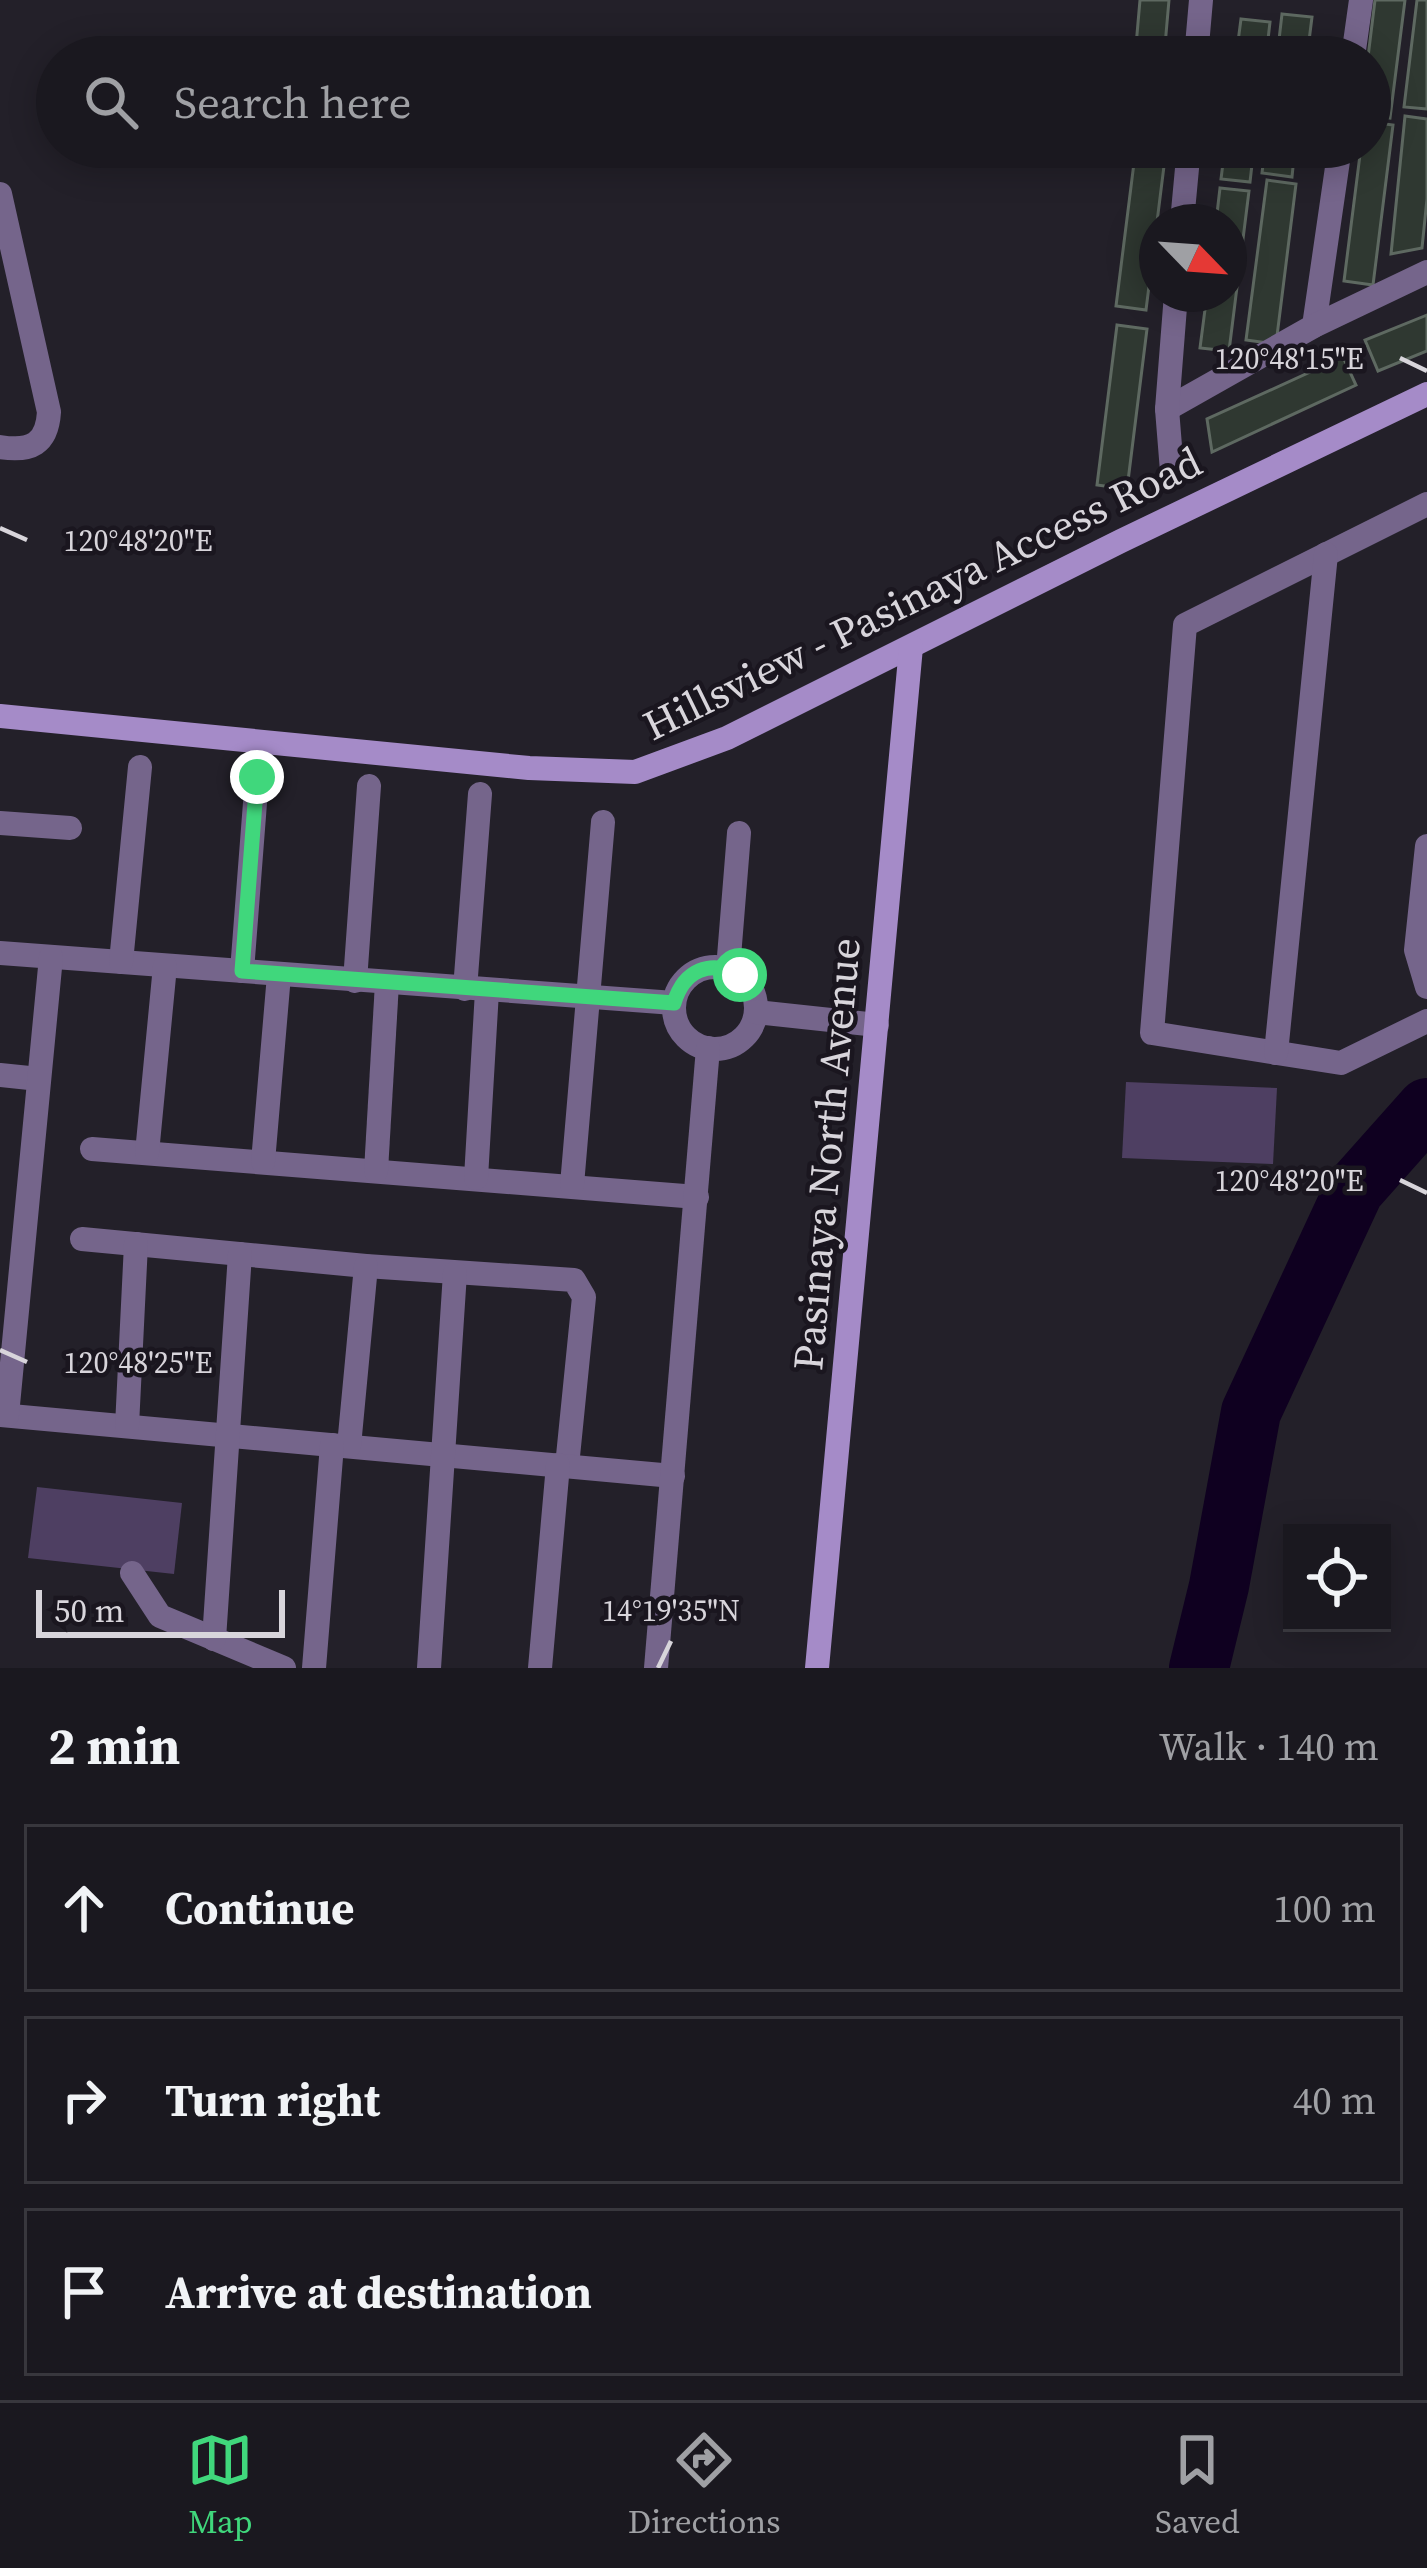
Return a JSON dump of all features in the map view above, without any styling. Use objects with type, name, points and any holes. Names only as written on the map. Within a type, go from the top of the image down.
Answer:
[{"type":"street","points":[[1198,36],[1201,0]]},
{"type":"street","points":[[1356,36],[1361,0]]},
{"type":"street","points":[[1184,204],[1187,168]]},
{"type":"street","points":[[1314,326],[1337,168]]},
{"type":"street","points":[[0,194],[50,412],[41,443],[28,449],[0,447]]},
{"type":"street","points":[[1167,409],[1314,326],[1427,272]]},
{"type":"street","points":[[1172,471],[1167,409],[1175,312]]},
{"type":"street","name":"Hillsview - Pasinaya Access Road","points":[[0,716],[529,768],[635,772],[727,738],[1427,394]]},
{"type":"street","points":[[1427,504],[1184,625],[1152,1033],[1341,1063],[1427,1021]]},
{"type":"street","points":[[1276,1053],[1326,554]]},
{"type":"street","name":"Pasinaya North Avenue","points":[[817,1668],[911,647]]},
{"type":"street","points":[[121,962],[140,767]]},
{"type":"street","points":[[242,971],[257,777]]},
{"type":"street","points":[[355,980],[369,786]]},
{"type":"street","points":[[476,1178],[480,794]]},
{"type":"street","points":[[572,1185],[603,822]]},
{"type":"street","points":[[0,823],[70,828]]},
{"type":"street","points":[[728,968],[739,833]]},
{"type":"street","points":[[1427,846],[1417,950],[1427,987]]},
{"type":"street","points":[[0,952],[674,1003]]},
{"type":"street","points":[[51,957],[27,1206],[8,1316],[3,1415],[673,1476]]},
{"type":"street","points":[[147,1154],[165,966]]},
{"type":"street","points":[[728,968],[750,985],[756,1012],[752,1025],[734,1044],[708,1048],[686,1037],[674,1015],[674,1003],[678,989],[700,969],[728,968]]},
{"type":"street","points":[[263,1162],[279,975]]},
{"type":"street","points":[[376,1171],[387,983]]},
{"type":"street","points":[[756,1012],[877,1025]]},
{"type":"street","points":[[656,1668],[708,1048]]},
{"type":"street","points":[[0,1075],[39,1079]]},
{"type":"street","points":[[92,1149],[697,1197]]},
{"type":"street","points":[[0,1203],[27,1206]]},
{"type":"street","points":[[82,1239],[574,1280],[581,1286],[584,1297],[540,1668]]},
{"type":"street","points":[[127,1426],[136,1244]]},
{"type":"street","points":[[214,1639],[240,1254]]},
{"type":"street","points":[[314,1668],[366,1266]]},
{"type":"street","points":[[429,1668],[455,1273]]},
{"type":"street","points":[[132,1573],[160,1616],[284,1668]]},
{"type":"shaded area","points":[[1126,1082],[1277,1088],[1273,1164],[1122,1158]]},
{"type":"shaded area","points":[[37,1487],[182,1503],[174,1574],[28,1558]]},
{"type":"building","points":[[1140,0],[1169,0],[1166,36],[1137,36]]},
{"type":"building","points":[[1375,0],[1405,0],[1391,110],[1391,36],[1371,36]]},
{"type":"building","points":[[1417,0],[1427,0],[1427,109],[1404,107]]},
{"type":"building","points":[[1282,14],[1312,17],[1310,36],[1279,36]]},
{"type":"building","points":[[1241,19],[1270,22],[1268,36],[1239,36]]},
{"type":"building","points":[[1405,116],[1427,119],[1427,199],[1422,248],[1391,254]]},
{"type":"building","points":[[1133,168],[1164,168],[1159,204],[1139,204],[1139,309],[1116,306]]},
{"type":"building","points":[[1222,168],[1252,168],[1250,182],[1221,179]]},
{"type":"building","points":[[1263,168],[1293,168],[1292,177],[1262,173]]},
{"type":"building","points":[[1358,168],[1388,168],[1373,285],[1344,281]]},
{"type":"building","points":[[1267,180],[1296,184],[1276,344],[1246,340]]},
{"type":"building","points":[[1220,188],[1249,191],[1247,207],[1218,204]]},
{"type":"building","points":[[1205,312],[1234,312],[1229,351],[1200,348]]},
{"type":"building","points":[[1427,315],[1427,351],[1378,371],[1365,340]]},
{"type":"building","points":[[1117,325],[1147,329],[1127,489],[1097,485]]},
{"type":"building","points":[[1343,357],[1356,385],[1212,452],[1207,419]]},
{"type":"waterway","points":[[1199,1668],[1251,1412],[1354,1190],[1427,1108]]},
{"type":"route","points":[[257,777],[242,971],[674,1003],[678,989],[700,969],[728,968],[740,975]]}]
